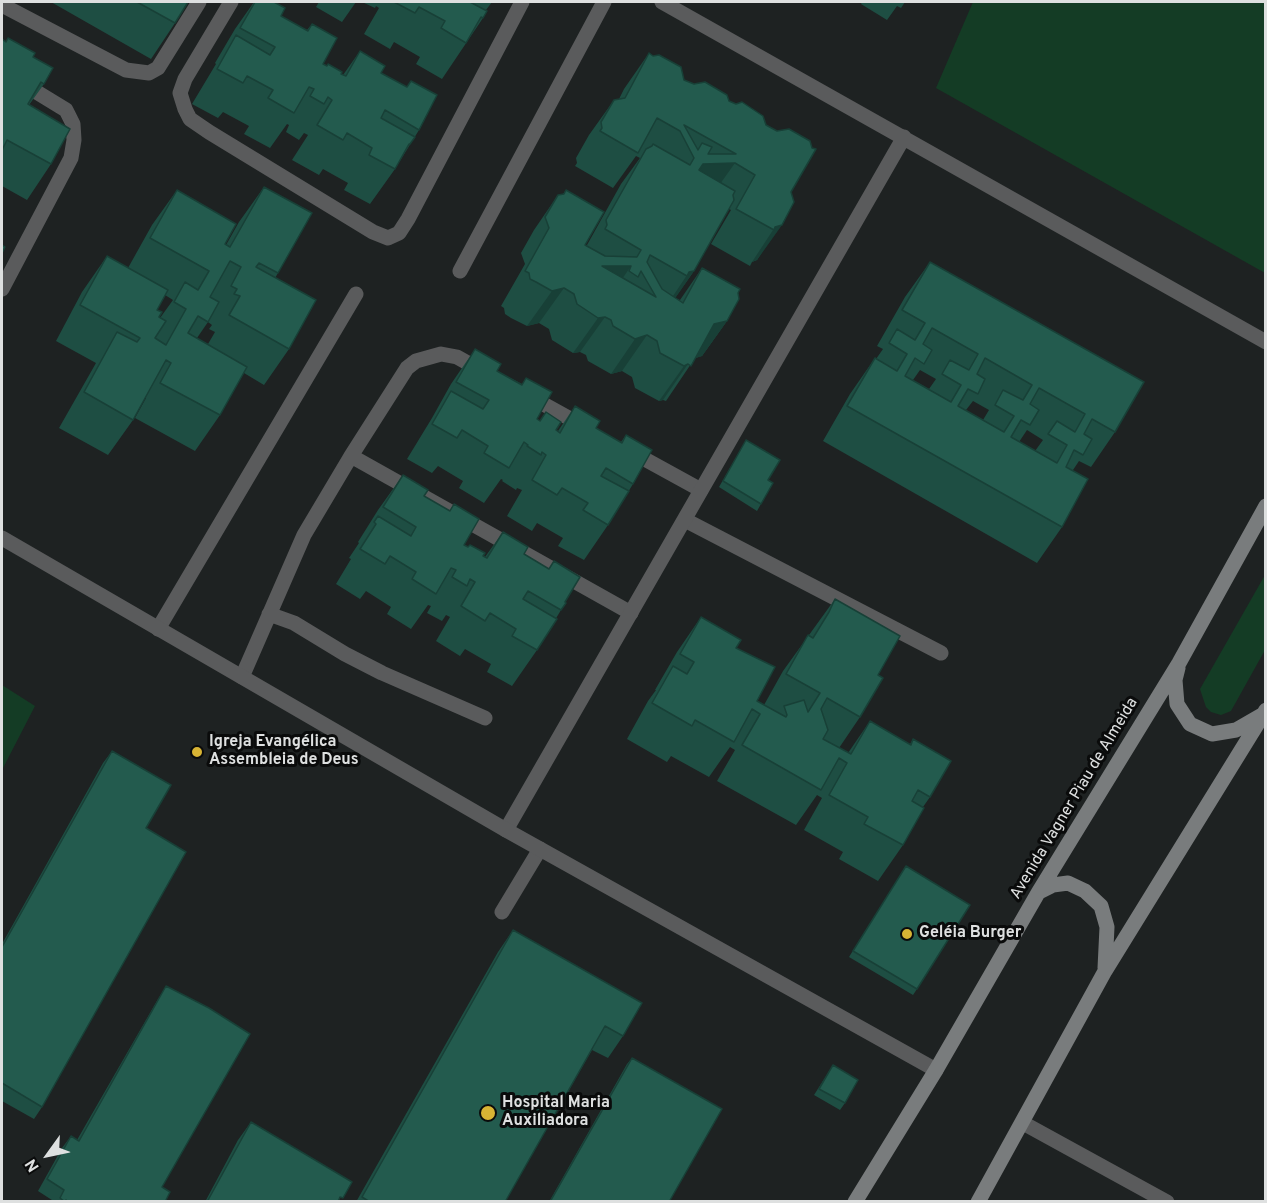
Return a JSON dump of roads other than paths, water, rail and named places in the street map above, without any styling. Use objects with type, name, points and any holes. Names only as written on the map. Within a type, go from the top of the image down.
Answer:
[{"type":"main road","name":"Avenida Vagner Piau de Almeida","points":[[855,1202],[936,1070],[1038,893],[1179,663],[1266,506]]},
{"type":"main road","points":[[1179,663],[1175,680],[1177,704],[1190,724],[1212,734],[1236,730],[1265,712]]},
{"type":"main road","points":[[978,1202],[1105,971],[1265,712]]},
{"type":"main road","points":[[1038,893],[1053,885],[1068,883],[1085,891],[1101,906],[1107,927],[1105,971]]},
{"type":"street","points":[[2,5],[126,70],[149,73],[158,68],[199,2]]},
{"type":"street","points":[[231,2],[185,79],[180,93],[190,119],[373,232],[388,238],[399,233],[408,219],[522,2]]},
{"type":"street","points":[[460,271],[604,2]]},
{"type":"street","points":[[662,2],[1266,342]]},
{"type":"street","points":[[2,71],[66,110],[73,124],[74,140],[71,158],[2,289]]},
{"type":"street","points":[[506,831],[904,137]]},
{"type":"street","points":[[158,629],[356,294]]},
{"type":"street","points":[[242,677],[304,535],[407,368],[416,361],[441,354],[457,357],[498,379]]},
{"type":"street","points":[[518,390],[599,435]]},
{"type":"street","points":[[620,446],[701,490]]},
{"type":"street","points":[[351,456],[631,613]]},
{"type":"street","points":[[684,520],[941,653]]},
{"type":"street","points":[[2,538],[506,831],[936,1070]]},
{"type":"street","points":[[269,614],[294,623],[382,674],[485,718]]},
{"type":"street","points":[[502,912],[540,849]]},
{"type":"street","points":[[1023,1123],[1167,1202]]},
{"type":"place","name":"Igreja Evangélica Assembleia de Deus","points":[[197,752]]},
{"type":"place","name":"Geléia Burger","points":[[907,934]]},
{"type":"place","name":"Hospital Maria Auxiliadora","points":[[488,1113]]}]
